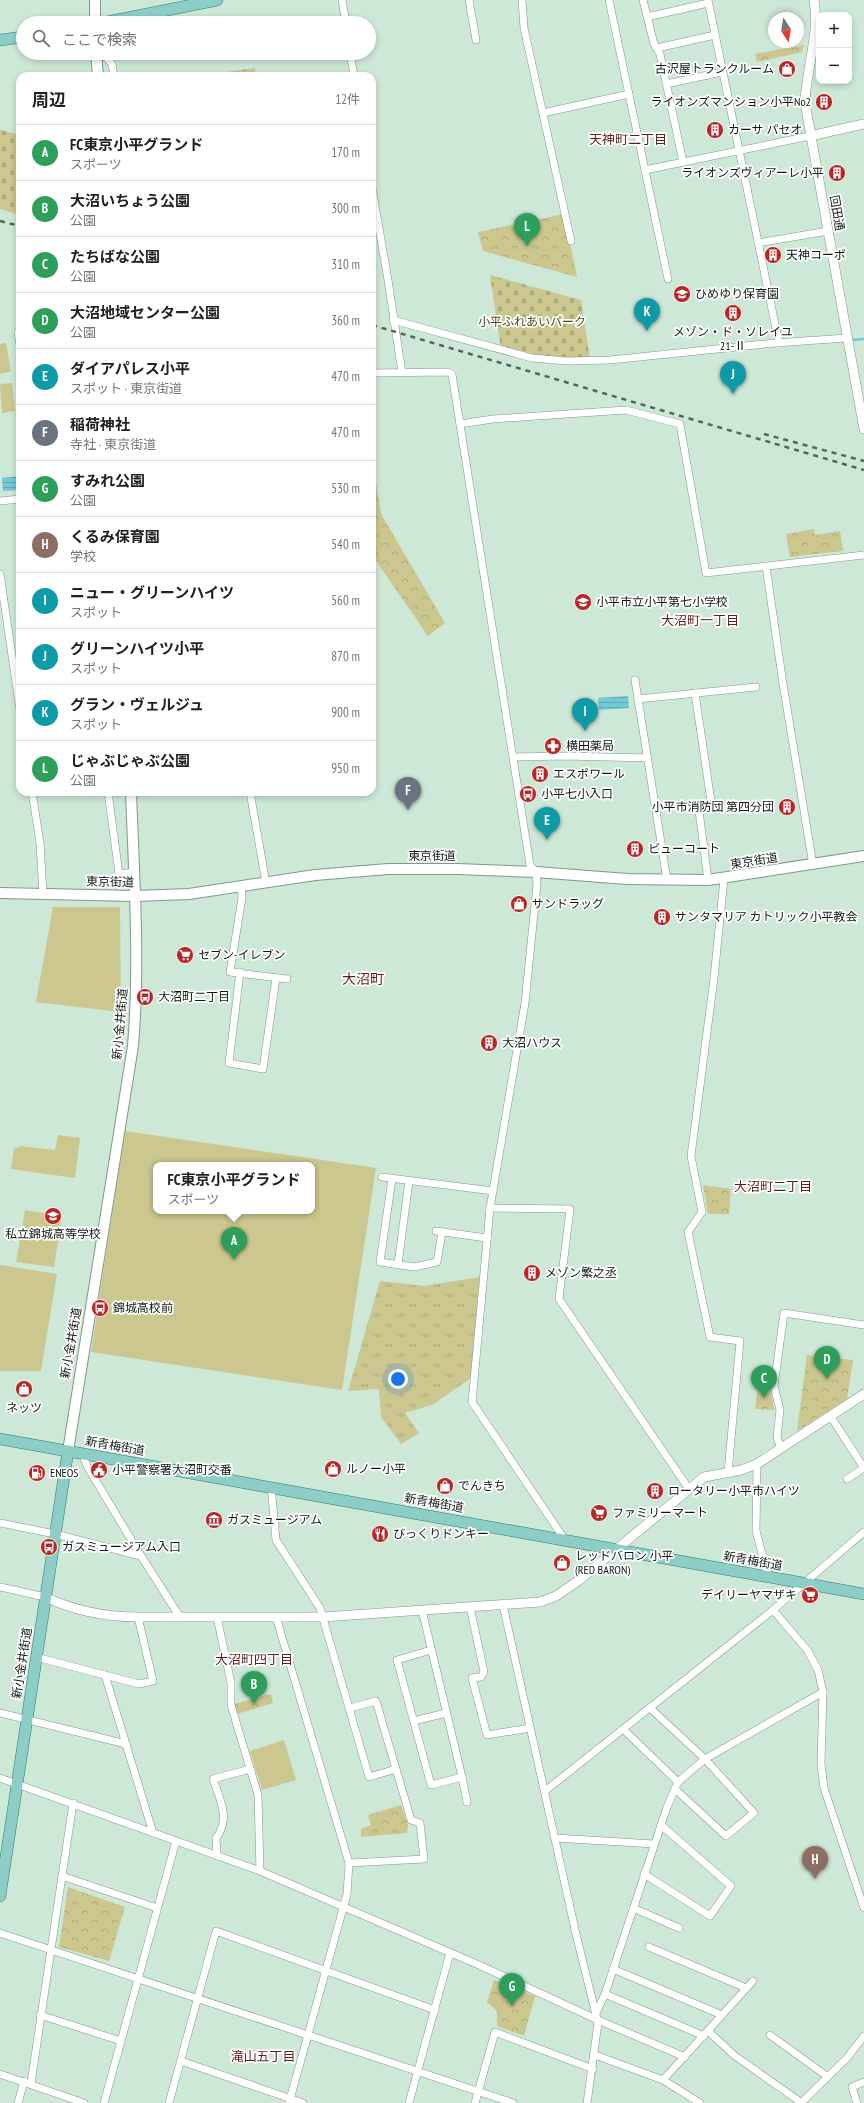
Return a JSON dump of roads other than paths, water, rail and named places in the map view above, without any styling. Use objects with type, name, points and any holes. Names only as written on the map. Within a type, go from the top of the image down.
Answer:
[{"type":"main road","points":[[95,0],[95,16]]},
{"type":"main road","points":[[130,16],[179,4],[217,0]]},
{"type":"main road","points":[[0,40],[16,38]]},
{"type":"main road","points":[[97,60],[98,72]]},
{"type":"main road","name":"新小金井街道","points":[[0,1896],[45,1597],[133,1046],[137,986],[131,796]]},
{"type":"main road","name":"東京街道","points":[[0,893],[135,896],[189,894],[315,875],[372,870],[457,869],[536,872],[627,879],[708,880],[813,866],[864,856]]},
{"type":"main road","name":"新青梅街道","points":[[0,1439],[271,1486],[864,1594]]},
{"type":"street","points":[[342,0],[345,16]]},
{"type":"street","points":[[469,0],[476,40]]},
{"type":"street","points":[[522,0],[524,28],[571,242]]},
{"type":"street","points":[[609,0],[668,279]]},
{"type":"street","points":[[643,0],[666,84],[683,162]]},
{"type":"street","name":"回田通","points":[[814,0],[816,20],[805,98],[810,136],[864,425]]},
{"type":"street","points":[[647,17],[708,2],[779,343]]},
{"type":"street","points":[[657,48],[715,35]]},
{"type":"street","points":[[108,60],[112,64],[113,72]]},
{"type":"street","points":[[351,60],[353,72]]},
{"type":"street","points":[[666,84],[722,72]]},
{"type":"street","points":[[543,113],[629,94]]},
{"type":"street","points":[[645,170],[864,124]]},
{"type":"street","points":[[376,212],[402,373]]},
{"type":"street","points":[[758,243],[828,231]]},
{"type":"street","points":[[394,320],[532,358],[560,360],[610,360],[779,343],[847,338]]},
{"type":"street","points":[[376,373],[450,373],[460,424],[530,865],[536,872],[538,884],[525,1003],[490,1208],[472,1402],[565,1540]]},
{"type":"street","points":[[460,424],[493,420],[626,410],[680,424],[706,573],[864,555]]},
{"type":"street","points":[[0,502],[16,500]]},
{"type":"street","points":[[766,566],[783,684],[813,866]]},
{"type":"street","points":[[0,574],[16,683]]},
{"type":"street","points":[[635,680],[667,880]]},
{"type":"street","points":[[638,699],[756,686]]},
{"type":"street","points":[[695,693],[712,808],[699,811],[708,880]]},
{"type":"street","points":[[513,757],[565,756],[648,758]]},
{"type":"street","points":[[33,796],[40,843],[43,894]]},
{"type":"street","points":[[109,796],[119,874],[134,872]]},
{"type":"street","points":[[251,796],[266,883]]},
{"type":"street","points":[[724,879],[714,978],[691,1156],[702,1212],[688,1232],[710,1337],[740,1341],[728,1472]]},
{"type":"street","points":[[241,887],[242,898],[230,972],[240,972],[287,979]]},
{"type":"street","points":[[240,972],[229,1063],[263,1069],[276,978]]},
{"type":"street","points":[[382,1177],[493,1191]]},
{"type":"street","points":[[392,1179],[380,1262],[414,1267],[437,1262],[439,1232],[487,1238]]},
{"type":"street","points":[[398,1264],[409,1181]]},
{"type":"street","points":[[490,1208],[570,1209],[559,1299],[689,1489]]},
{"type":"street","points":[[781,1449],[777,1437],[780,1410],[774,1386],[784,1313],[864,1325]]},
{"type":"street","points":[[0,1587],[45,1597],[56,1602],[114,1617],[323,1617],[540,1602],[556,1596],[578,1580],[704,1477],[745,1469],[757,1464],[864,1394]]},
{"type":"street","points":[[831,1417],[864,1468],[847,1479]]},
{"type":"street","points":[[82,1453],[87,1466],[141,1556],[180,1617]]},
{"type":"street","points":[[757,1464],[756,1531],[768,1576]]},
{"type":"street","points":[[271,1486],[276,1540],[320,1608],[369,1777],[396,1770]]},
{"type":"street","points":[[0,1523],[55,1534],[141,1556]]},
{"type":"street","points":[[545,1791],[773,1610],[864,1532]]},
{"type":"street","points":[[503,1605],[576,1934],[597,2016]]},
{"type":"street","points":[[470,1607],[484,1672],[481,1676],[472,1678],[487,1735],[530,1728]]},
{"type":"street","points":[[422,1610],[467,1802]]},
{"type":"street","points":[[773,1610],[808,1651],[818,1670],[823,1692],[821,1764],[824,1788],[864,1908]]},
{"type":"street","points":[[36,1657],[139,1684],[153,1681],[138,1617]]},
{"type":"street","points":[[217,1617],[231,1682],[231,1705],[258,1795],[260,1871]]},
{"type":"street","points":[[276,1617],[349,1863],[348,1894],[290,2101]]},
{"type":"street","points":[[431,1650],[397,1660],[431,1785],[462,1777]]},
{"type":"street","points":[[105,1675],[153,1833]]},
{"type":"street","points":[[587,2103],[595,2055],[597,2016],[654,1844],[676,1785],[705,1759],[823,1692]]},
{"type":"street","points":[[349,1863],[424,1859],[420,1823],[411,1820],[376,1701],[350,1708]]},
{"type":"street","points":[[623,1729],[726,1836],[754,1813],[705,1759],[650,1708]]},
{"type":"street","points":[[0,1713],[126,1744]]},
{"type":"street","points":[[414,1721],[446,1713]]},
{"type":"street","points":[[217,1856],[216,1838],[223,1830],[224,1813],[213,1779],[250,1769]]},
{"type":"street","points":[[0,1778],[260,1871],[597,2016],[685,2057]]},
{"type":"street","points":[[18,2103],[27,2082],[40,2015],[73,1803]]},
{"type":"street","points":[[644,1874],[710,1916],[731,1886],[661,1825]]},
{"type":"street","points":[[555,1838],[654,1844]]},
{"type":"street","points":[[104,2103],[176,1840]]},
{"type":"street","points":[[62,1876],[157,1908]]},
{"type":"street","points":[[633,1908],[679,1928]]},
{"type":"street","points":[[169,2103],[216,1931],[325,1972],[435,2010]]},
{"type":"street","points":[[0,1933],[51,1948],[513,2103]]},
{"type":"street","points":[[649,1947],[746,1988]]},
{"type":"street","points":[[409,2103],[450,1953]]},
{"type":"street","points":[[613,1969],[722,2015]]},
{"type":"street","points":[[663,2080],[753,1981]]},
{"type":"street","points":[[605,1994],[706,2033],[735,2056],[801,2103],[847,2058],[864,2036]]},
{"type":"street","points":[[40,2015],[121,2041]]},
{"type":"street","points":[[475,2103],[495,2032],[592,2069]]},
{"type":"street","points":[[770,2035],[828,2077]]},
{"type":"street","points":[[595,2055],[663,2080],[700,2103]]},
{"type":"street","points":[[181,2061],[290,2101],[302,2103]]},
{"type":"street","points":[[0,2074],[27,2082],[84,2103]]},
{"type":"street","points":[[857,2103],[852,2087],[864,2082]]},
{"type":"water","points":[[16,476],[16,490],[3,491],[2,478]]},
{"type":"water","points":[[628,696],[629,708],[599,710],[598,698]]},
{"type":"waterway","points":[[852,340],[864,339]]},
{"type":"railway","points":[[0,221],[16,225]]},
{"type":"railway","points":[[376,326],[864,470]]},
{"type":"railway","points":[[764,434],[864,461]]},
{"type":"place","name":"古沢屋トランクルーム","points":[[787,69]]},
{"type":"place","name":"ライオンズマンション小平No2","points":[[824,102]]},
{"type":"place","name":"カーサ パセオ","points":[[715,130]]},
{"type":"place","name":"ライオンズヴィアーレ小平","points":[[837,173]]},
{"type":"place","name":"じゃぶじゃぶ公園","points":[[527,246]]},
{"type":"place","name":"天神コーポ","points":[[773,255]]},
{"type":"place","name":"ひめゆり保育園","points":[[682,294]]},
{"type":"place","name":"メゾン・ド・ソレイユ 21-Ⅱ","points":[[733,313]]},
{"type":"place","name":"グラン・ヴェルジュ","points":[[647,331]]},
{"type":"place","name":"グリーンハイツ小平","points":[[733,394]]},
{"type":"place","name":"小平市立小平第七小学校","points":[[583,602]]},
{"type":"place","name":"ニュー・グリーンハイツ","points":[[585,731]]},
{"type":"place","name":"横田薬局","points":[[553,746]]},
{"type":"place","name":"エスポワール","points":[[540,774]]},
{"type":"place","name":"小平七小入口","points":[[528,794]]},
{"type":"place","name":"小平市消防団 第四分団","points":[[787,807]]},
{"type":"place","name":"稲荷神社","points":[[408,810]]},
{"type":"place","name":"ダイアパレス小平","points":[[547,840]]},
{"type":"place","name":"ビューコート","points":[[635,849]]},
{"type":"place","name":"サンドラッグ","points":[[519,904]]},
{"type":"place","name":"サンタマリア カトリック小平教会","points":[[662,917]]},
{"type":"place","name":"セブン-イレブン","points":[[185,955]]},
{"type":"place","name":"大沼町二丁目","points":[[145,997]]},
{"type":"place","name":"大沼ハウス","points":[[489,1043]]},
{"type":"place","name":"私立錦城高等学校","points":[[53,1216]]},
{"type":"place","name":"FC東京小平グランド","points":[[234,1260]]},
{"type":"place","name":"メゾン繁之丞","points":[[532,1273]]},
{"type":"place","name":"錦城高校前","points":[[100,1308]]},
{"type":"place","name":"大沼地域センター公園","points":[[827,1379]]},
{"type":"place","name":"ネッツ","points":[[24,1389]]},
{"type":"place","name":"たちばな公園","points":[[764,1398]]},
{"type":"place","name":"ルノー小平","points":[[333,1469]]},
{"type":"place","name":"小平警察署大沼町交番","points":[[99,1470]]},
{"type":"place","name":"ENEOS","points":[[37,1473]]},
{"type":"place","name":"でんきち","points":[[445,1486]]},
{"type":"place","name":"ロータリー小平市ハイツ","points":[[655,1491]]},
{"type":"place","name":"ファミリーマート","points":[[599,1513]]},
{"type":"place","name":"ガスミュージアム","points":[[214,1520]]},
{"type":"place","name":"びっくりドンキー","points":[[380,1534]]},
{"type":"place","name":"ガスミュージアム入口","points":[[49,1547]]},
{"type":"place","name":"レッドバロン 小平 (RED BARON)","points":[[562,1563]]},
{"type":"place","name":"デイリーヤマザキ","points":[[810,1595]]},
{"type":"place","name":"大沼いちょう公園","points":[[254,1704]]},
{"type":"place","name":"くるみ保育園","points":[[815,1879]]},
{"type":"place","name":"すみれ公園","points":[[512,2006]]},
{"type":"district","name":"天神町二丁目","points":[[628,139]]},
{"type":"district","name":"大沼町一丁目","points":[[700,620]]},
{"type":"district","name":"大沼町","points":[[363,979]]},
{"type":"district","name":"大沼町二丁目","points":[[773,1186]]},
{"type":"district","name":"大沼町四丁目","points":[[254,1659]]},
{"type":"district","name":"滝山五丁目","points":[[263,2056]]},
{"type":"park label","name":"小平ふれあいパーク","points":[[532,322]]}]
